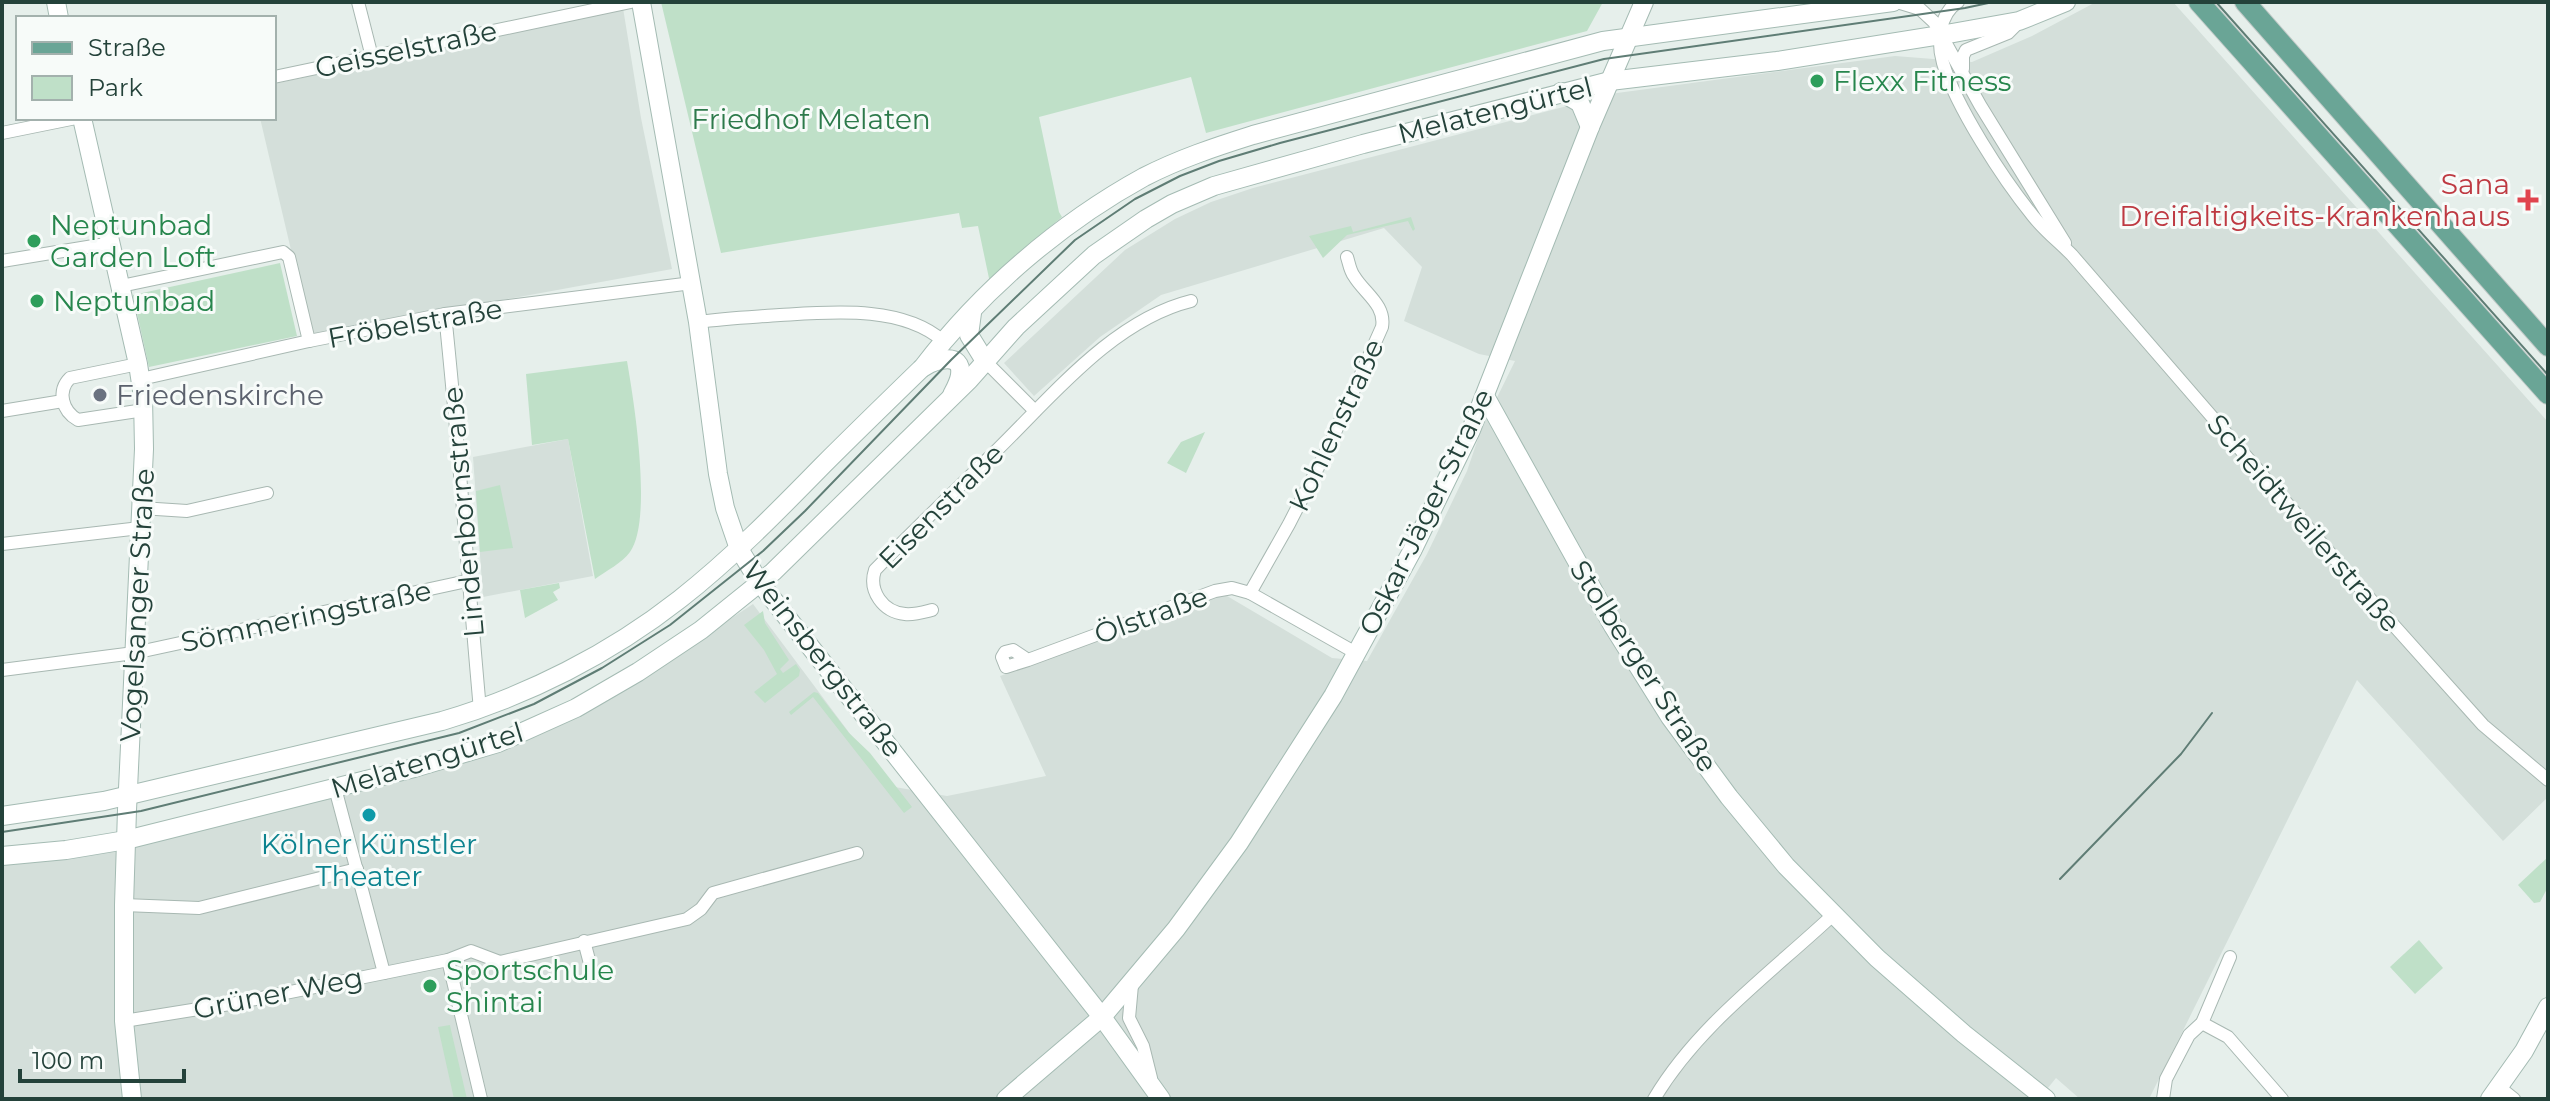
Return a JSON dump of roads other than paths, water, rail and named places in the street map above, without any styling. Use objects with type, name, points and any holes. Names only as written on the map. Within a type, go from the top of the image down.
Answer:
[{"type":"main road","name":"Weinsbergstraße","points":[[641,2],[692,283],[718,474],[725,508],[739,549],[760,583],[1102,1017],[1157,1092]]},
{"type":"main road","name":"Oskar-Jäger-Straße","points":[[1006,1099],[1102,1017],[1176,929],[1232,852],[1333,696],[1418,539],[1485,396],[1590,127],[1644,2]]},
{"type":"main road","name":"Melatengürtel","points":[[2,816],[48,811],[128,795],[398,733],[480,710],[554,678],[600,653],[679,600],[739,549],[923,367],[943,341],[1038,250],[1102,201],[1199,152],[1603,41],[1895,2]]},
{"type":"main road","name":"Melatengürtel","points":[[2,856],[126,840],[335,788],[486,748],[562,715],[638,672],[760,583],[1076,270],[1122,233],[1172,204],[1214,186],[1610,81],[1777,61],[2019,21],[2066,2]]},
{"type":"main road","points":[[2199,2],[2548,394]]},
{"type":"main road","points":[[2245,2],[2548,345]]},
{"type":"main road","points":[[1561,92],[1580,103],[1590,127]]},
{"type":"main road","name":"Vogelsanger Straße","points":[[80,120],[112,243],[140,372],[144,410],[124,905],[124,1021],[132,1099]]},
{"type":"main road","points":[[972,313],[969,335],[985,361]]},
{"type":"main road","points":[[2502,342],[2512,341],[2526,322]]},
{"type":"main road","points":[[923,367],[941,358],[957,363],[960,376],[951,397]]},
{"type":"main road","name":"Stolberger Straße","points":[[1485,396],[1602,606],[1670,717],[1729,797],[1786,866],[1877,958],[2046,1099]]},
{"type":"main road","points":[[2501,1095],[2548,1007]]},
{"type":"street","points":[[358,2],[372,57]]},
{"type":"street","name":"Geisselstraße","points":[[276,77],[631,2]]},
{"type":"street","name":"Scheidtweilerstraße","points":[[1895,2],[1926,13],[1942,34],[2000,139],[2072,255]]},
{"type":"street","name":"Scheidtweilerstraße","points":[[1941,55],[1943,17],[1958,2]]},
{"type":"street","points":[[1963,73],[1966,50],[1999,38],[2019,21]]},
{"type":"street","name":"Scheidtweilerstraße","points":[[1920,36],[1941,55],[1960,101],[2033,217],[2072,255],[2483,725],[2548,780]]},
{"type":"street","points":[[2,133],[69,120]]},
{"type":"street","points":[[2,261],[112,243]]},
{"type":"street","points":[[121,286],[283,252],[289,257],[309,341]]},
{"type":"street","name":"Kohlenstraße","points":[[1250,593],[1329,446],[1382,327],[1378,305],[1352,274],[1347,257]]},
{"type":"street","name":"Fröbelstraße","points":[[63,401],[64,384],[70,378],[140,372],[445,314],[692,283]]},
{"type":"street","name":"Eisenstraße","points":[[932,610],[906,614],[889,608],[874,593],[872,578],[875,570],[1077,372],[1127,330],[1165,308],[1191,301]]},
{"type":"street","points":[[698,322],[840,311],[904,321],[932,331],[943,341]]},
{"type":"street","name":"Lindenbornstraße","points":[[445,314],[480,710]]},
{"type":"street","points":[[985,361],[1035,411]]},
{"type":"street","points":[[2,411],[63,401],[65,409],[78,420],[144,410]]},
{"type":"street","points":[[141,508],[187,511],[267,493]]},
{"type":"street","points":[[2,544],[140,528]]},
{"type":"street","name":"Sömmeringstraße","points":[[2,670],[134,653],[467,581]]},
{"type":"street","name":"Ölstraße","points":[[1028,660],[1215,591],[1232,588],[1250,593],[1356,653]]},
{"type":"street","name":"Grüner Weg","points":[[335,788],[384,973]]},
{"type":"street","name":"Grüner Weg","points":[[124,1021],[225,1005],[384,973],[448,960],[471,951],[500,962],[687,919],[701,909],[713,893],[857,853]]},
{"type":"street","points":[[124,905],[199,908],[357,869]]},
{"type":"street","points":[[1654,1099],[1677,1062],[1701,1035],[1834,914]]},
{"type":"street","points":[[584,941],[593,975]]},
{"type":"street","points":[[2163,1099],[2166,1079],[2189,1035],[2202,1023],[2230,957]]},
{"type":"street","points":[[448,960],[481,1099]]},
{"type":"street","points":[[1133,981],[1129,1018],[1143,1046],[1157,1092]]},
{"type":"street","points":[[2202,1023],[2228,1037],[2282,1099]]},
{"type":"tram line","points":[[2,832],[141,811],[459,733],[534,704],[602,668],[670,625],[763,551],[951,360],[1075,240],[1135,199],[1180,176],[1280,143],[1604,59],[1993,2]]},
{"type":"tram line","points":[[2216,2],[2548,375]]},
{"type":"tram line","points":[[2060,879],[2181,754],[2212,713]]},
{"type":"place","name":"Flexx Fitness","points":[[1817,81]]},
{"type":"place","name":"Sana Dreifaltigkeits-Krankenhaus","points":[[2528,200]]},
{"type":"place","name":"Neptunbad Garden Loft","points":[[34,241]]},
{"type":"place","name":"Neptunbad","points":[[37,301]]},
{"type":"place","name":"Friedenskirche","points":[[100,395]]},
{"type":"place","name":"Kölner Künstler Theater","points":[[369,815]]},
{"type":"place","name":"Sportschule Shintai","points":[[430,986]]},
{"type":"park label","name":"Friedhof Melaten","points":[[811,119]]}]
